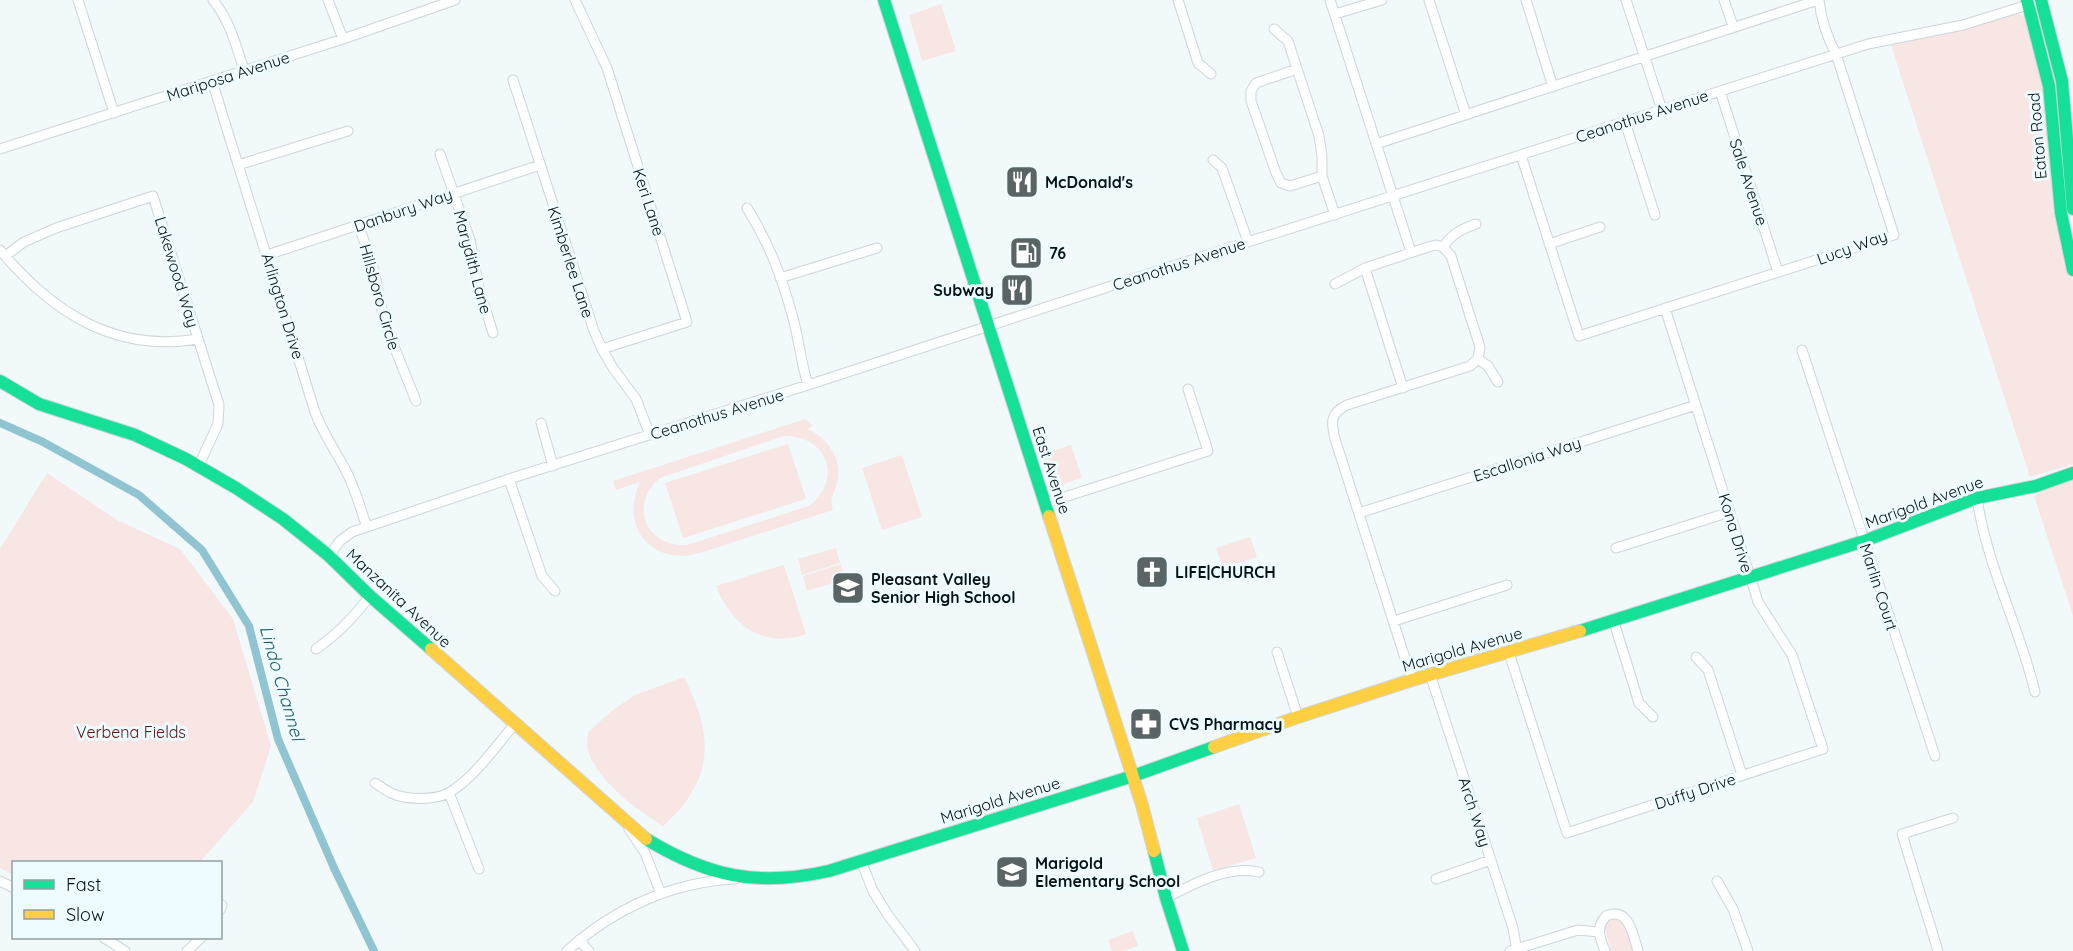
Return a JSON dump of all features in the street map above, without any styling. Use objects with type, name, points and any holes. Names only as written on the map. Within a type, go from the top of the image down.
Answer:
[{"type":"street","points":[[78,0],[114,113]]},
{"type":"street","points":[[213,0],[227,22],[244,70]]},
{"type":"street","points":[[328,0],[343,39]]},
{"type":"street","points":[[421,0],[424,10]]},
{"type":"street","name":"Mariposa Avenue","points":[[0,147],[114,113],[455,0]]},
{"type":"street","name":"Keri Lane","points":[[575,0],[607,68],[687,322],[602,349]]},
{"type":"street","name":"East Avenue","points":[[884,0],[1147,820],[1166,898],[1183,951]]},
{"type":"street","points":[[1178,0],[1198,63],[1211,74]]},
{"type":"street","points":[[1330,0],[1411,252]]},
{"type":"street","points":[[1335,14],[1382,0]]},
{"type":"street","points":[[1430,0],[1466,115]]},
{"type":"street","points":[[1526,0],[1553,87]]},
{"type":"street","points":[[1626,0],[1662,110]]},
{"type":"street","points":[[1724,0],[1733,26]]},
{"type":"street","points":[[1376,144],[1733,26],[1819,0]]},
{"type":"street","name":"Lucy Way","points":[[1549,244],[1579,336],[1894,235],[1836,54],[1827,37],[1819,0]]},
{"type":"street","name":"Ceanothus Avenue","points":[[329,556],[340,541],[366,525],[1836,54],[1884,40],[1963,25],[2028,2],[2041,0]]},
{"type":"street","name":"Eaton Road","points":[[2041,0],[2062,81],[2073,209]]},
{"type":"street","name":"Eaton Road","points":[[2028,2],[2046,65],[2053,117],[2062,228],[2073,270]]},
{"type":"street","points":[[1274,29],[1288,41],[1319,136],[1322,176],[1335,214]]},
{"type":"street","points":[[1297,69],[1256,83],[1251,91],[1251,101],[1281,183],[1290,186],[1322,176]]},
{"type":"street","name":"Kimberlee Lane","points":[[513,80],[602,349],[636,399],[650,435]]},
{"type":"street","name":"Arlington Drive","points":[[212,81],[315,412],[324,434],[345,468],[366,525]]},
{"type":"street","name":"Sale Avenue","points":[[1720,91],[1778,272]]},
{"type":"street","points":[[1625,122],[1655,215]]},
{"type":"street","points":[[238,165],[348,131]]},
{"type":"street","name":"Marydith Lane","points":[[440,154],[470,240],[478,288],[493,333]]},
{"type":"street","points":[[1521,155],[1549,244],[1600,227]]},
{"type":"street","points":[[1213,160],[1222,168],[1248,242]]},
{"type":"street","name":"Danbury Way","points":[[267,255],[540,165]]},
{"type":"street","name":"Lakewood Way","points":[[3,253],[56,228],[153,196],[219,405],[218,424],[199,465]]},
{"type":"street","points":[[747,208],[764,234],[780,278],[793,317],[808,385]]},
{"type":"street","points":[[1443,247],[1458,231],[1476,224]]},
{"type":"street","name":"Hillsboro Circle","points":[[359,226],[374,270],[385,324],[416,401]]},
{"type":"street","points":[[1335,284],[1365,268],[1411,252],[1436,245],[1443,247],[1451,256],[1480,353],[1478,359],[1470,366],[1347,405],[1335,413],[1332,419],[1332,426],[1412,680]]},
{"type":"street","points":[[780,278],[877,248]]},
{"type":"street","points":[[3,253],[53,302],[76,318],[103,332],[151,342],[174,343],[198,339]]},
{"type":"street","points":[[1365,268],[1403,388]]},
{"type":"street","name":"Kona Drive","points":[[1665,308],[1749,577],[1758,602],[1792,655],[1823,749]]},
{"type":"street","name":"Marlin Court","points":[[1802,350],[1935,756]]},
{"type":"street","points":[[1478,359],[1492,371],[1498,382]]},
{"type":"street","name":"Manzanita Avenue","points":[[0,381],[40,405],[126,431],[199,465],[264,506],[329,556],[370,596],[514,725],[646,839],[694,865],[747,879]]},
{"type":"street","points":[[1046,503],[1208,451],[1188,389]]},
{"type":"street","name":"Escallonia Way","points":[[1359,513],[1696,405]]},
{"type":"street","points":[[540,423],[553,466]]},
{"type":"street","name":"Marigold Avenue","points":[[747,879],[803,878],[861,861],[1133,776],[1298,717],[1430,674],[1509,653],[1864,541],[1977,498],[2036,486],[2073,473]]},
{"type":"street","points":[[509,479],[542,576],[555,591]]},
{"type":"street","points":[[1977,498],[1980,518],[1999,587],[2029,666],[2035,692]]},
{"type":"street","points":[[1616,548],[1730,512]]},
{"type":"street","points":[[1394,621],[1507,585]]},
{"type":"street","points":[[316,649],[337,634],[370,596]]},
{"type":"street","points":[[1613,619],[1639,703],[1653,717]]},
{"type":"street","points":[[1277,652],[1298,717]]},
{"type":"street","name":"Duffy Drive","points":[[1509,653],[1567,833],[1823,749]]},
{"type":"street","points":[[1696,657],[1708,670],[1742,775]]},
{"type":"street","name":"Arch Way","points":[[1430,674],[1513,928],[1515,950]]},
{"type":"street","points":[[375,783],[391,793],[405,797],[426,797],[449,793],[467,778],[514,725]]},
{"type":"street","points":[[449,793],[479,869]]},
{"type":"street","points":[[1938,951],[1902,834],[1953,818]]},
{"type":"street","points":[[621,819],[645,853],[661,894]]},
{"type":"street","points":[[1436,879],[1491,860]]},
{"type":"street","points":[[861,861],[873,891],[915,951]]},
{"type":"street","points":[[1166,898],[1213,877],[1238,870],[1249,869],[1259,872]]},
{"type":"street","points":[[567,951],[605,920],[661,894],[679,887],[723,880],[747,879]]},
{"type":"street","points":[[1717,881],[1733,909],[1748,951]]},
{"type":"street","points":[[1605,951],[1599,925],[1606,916],[1616,914],[1621,915],[1629,924],[1638,951]]},
{"type":"street","points":[[1515,950],[1578,930],[1599,932]]},
{"type":"street","points":[[106,939],[125,951]]},
{"type":"street","points":[[187,951],[200,939]]},
{"type":"street","points":[[579,940],[589,951]]},
{"type":"green space","points":[[941,4],[956,51],[922,61],[909,15]]},
{"type":"green space","points":[[2012,13],[2023,16],[2035,36],[2049,109],[2065,256],[2073,281],[2073,464],[2030,477],[1890,42]]},
{"type":"green space","points":[[805,419],[813,426],[808,429],[822,438],[833,451],[838,466],[837,483],[832,499],[833,510],[700,553],[683,556],[667,554],[654,549],[644,540],[637,528],[634,514],[640,482],[616,490],[613,481]],"holes":[[[784,436],[799,438],[811,443],[820,451],[826,461],[828,472],[826,484],[820,495],[809,506],[687,545],[673,544],[661,539],[652,532],[646,522],[645,500],[650,489],[660,478]]]},
{"type":"green space","points":[[788,444],[806,499],[683,538],[665,483]]},
{"type":"green space","points":[[1071,445],[1082,478],[1066,483],[1060,488],[1052,483],[1042,454]]},
{"type":"green space","points":[[902,455],[922,517],[882,530],[862,468]]},
{"type":"green space","name":"Verbena Fields","points":[[47,473],[117,520],[180,549],[233,619],[271,746],[253,802],[201,861],[12,861],[12,874],[0,868],[0,549]]},
{"type":"green space","points":[[2073,477],[2073,616],[2034,496],[2046,486]]},
{"type":"green space","points":[[1250,537],[1257,557],[1223,568],[1216,548]]},
{"type":"green space","points":[[836,548],[840,563],[802,575],[798,559]]},
{"type":"green space","points":[[841,564],[846,579],[807,591],[803,576]]},
{"type":"green space","points":[[783,565],[806,634],[790,638],[763,636],[750,630],[730,612],[716,586]]},
{"type":"green space","points":[[684,677],[701,719],[704,756],[700,774],[692,792],[680,809],[663,826],[619,794],[600,773],[588,750],[588,732],[613,710],[635,695]]},
{"type":"green space","points":[[1239,804],[1256,858],[1213,871],[1197,818]]},
{"type":"green space","points":[[1617,917],[1625,924],[1633,951],[1611,951],[1604,926],[1607,920]]},
{"type":"green space","points":[[1133,931],[1138,946],[1122,951],[1112,951],[1108,940]]},
{"type":"waterway","name":"Lindo Channel","points":[[0,423],[43,442],[139,495],[202,550],[249,626],[278,739],[334,868],[374,951]]},
{"type":"traffic: fast","points":[[884,0],[1049,516]]},
{"type":"traffic: fast","points":[[2027,0],[2049,86],[2061,213],[2073,270]]},
{"type":"traffic: fast","points":[[2041,0],[2062,81],[2073,209]]},
{"type":"traffic: fast","points":[[0,381],[39,404],[135,435],[186,459],[236,488],[283,519],[328,555],[370,596],[431,649]]},
{"type":"traffic: fast","points":[[1580,631],[1864,541],[1977,498],[2036,486],[2073,473]]},
{"type":"traffic: fast","points":[[646,839],[691,862],[734,875],[756,878],[803,876],[829,871],[1133,776],[1214,747]]},
{"type":"traffic: fast","points":[[1154,851],[1183,951]]},
{"type":"traffic: slow","points":[[1049,516],[1142,805],[1154,851]]},
{"type":"traffic: slow","points":[[1214,747],[1412,680],[1580,631]]},
{"type":"traffic: slow","points":[[431,649],[646,839]]},
{"type":"place","name":"McDonald's","points":[[1022,182]]},
{"type":"place","name":"76","points":[[1026,253]]},
{"type":"place","name":"Subway","points":[[1017,290]]},
{"type":"place","name":"LIFE|CHURCH","points":[[1152,572]]},
{"type":"place","name":"Pleasant Valley Senior High School","points":[[848,588]]},
{"type":"place","name":"CVS Pharmacy","points":[[1146,724]]},
{"type":"place","name":"Marigold Elementary School","points":[[1012,872]]}]
